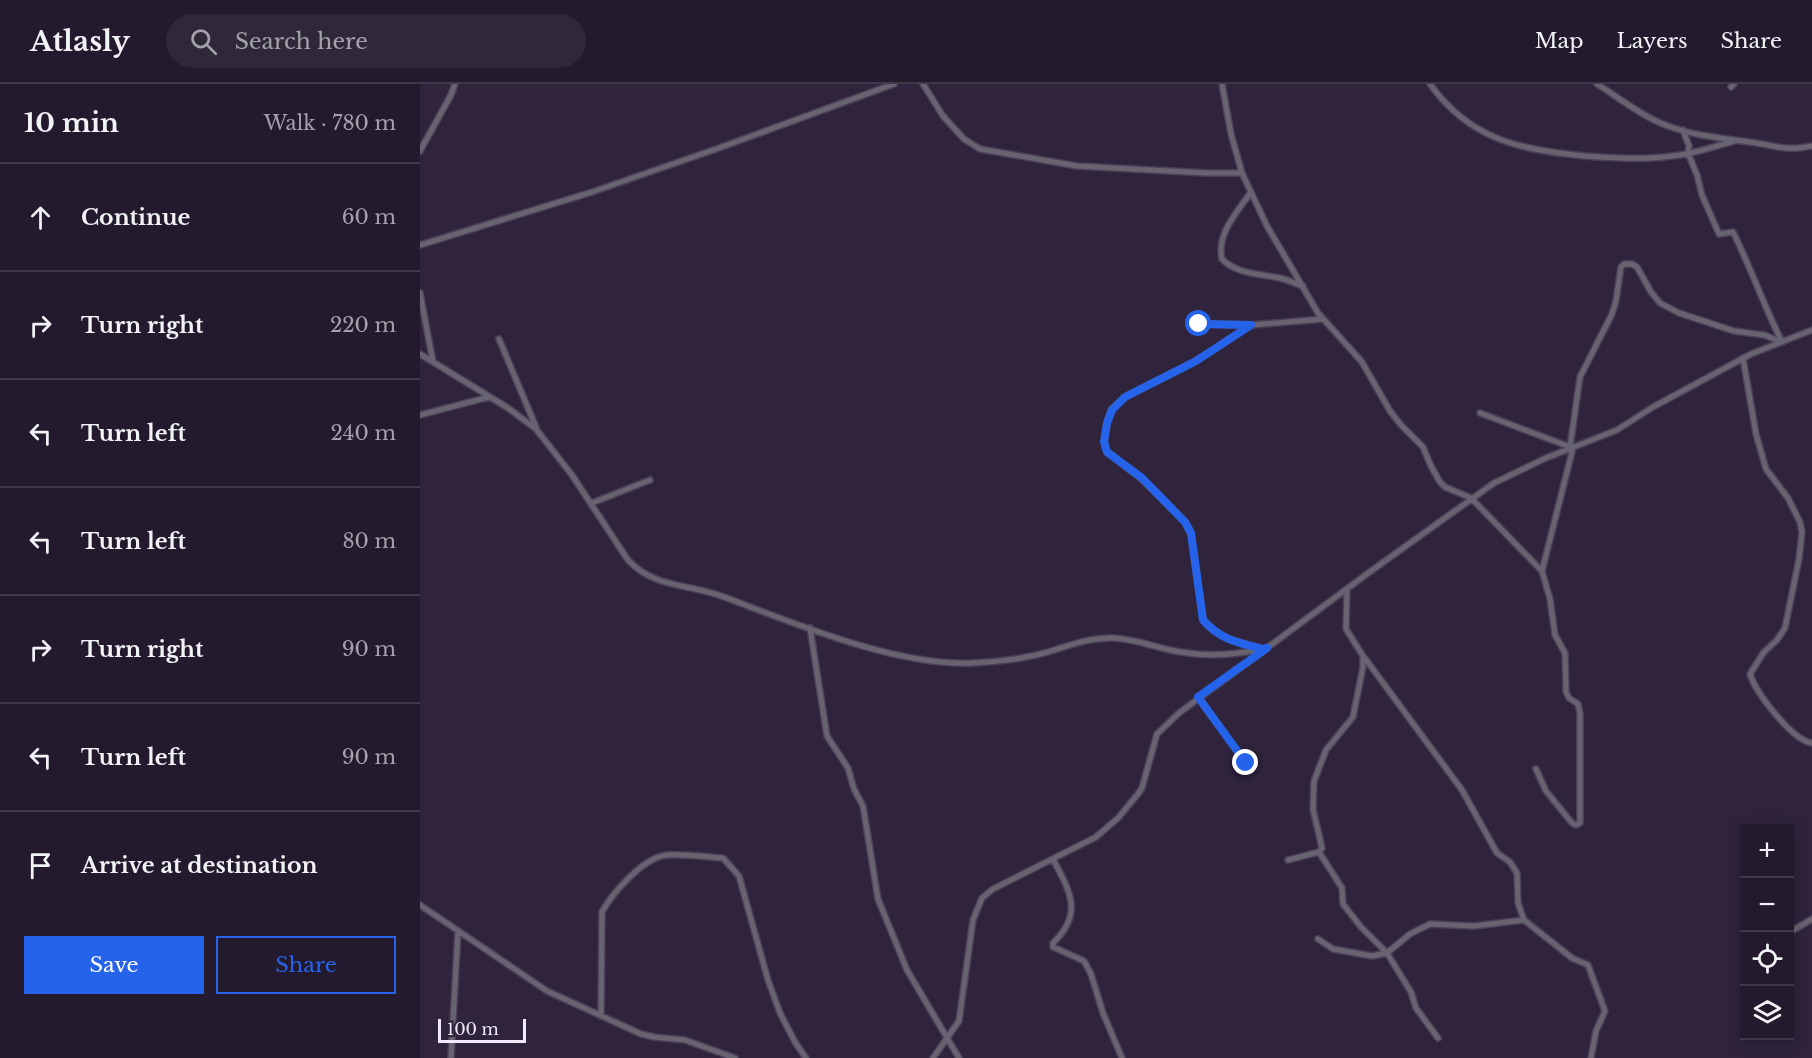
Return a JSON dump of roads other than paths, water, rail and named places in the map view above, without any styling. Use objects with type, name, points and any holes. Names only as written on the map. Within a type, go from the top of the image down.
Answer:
[{"type":"street","points":[[420,151],[455,84]]},
{"type":"street","points":[[420,245],[613,185],[894,84]]},
{"type":"street","points":[[924,84],[943,116],[964,139],[980,149],[1077,166],[1207,174],[1242,173]]},
{"type":"street","points":[[1222,84],[1231,134],[1242,173],[1267,226],[1323,319],[1362,362],[1390,411],[1423,447],[1440,482],[1445,487],[1471,498],[1542,571],[1550,599],[1555,635],[1565,653],[1566,692],[1569,698],[1578,704],[1580,713],[1580,823],[1576,825],[1572,823],[1546,791],[1536,770]]},
{"type":"street","points":[[1430,84],[1438,96],[1451,108],[1481,131],[1527,149],[1636,159],[1673,156],[1734,141]]},
{"type":"street","points":[[1597,84],[1667,126],[1781,149],[1793,150],[1812,146]]},
{"type":"street","points":[[1683,130],[1702,195],[1719,234],[1732,232],[1782,342]]},
{"type":"street","points":[[1251,192],[1225,231],[1220,252],[1222,259],[1238,270],[1283,279],[1303,286]]},
{"type":"street","points":[[1542,571],[1571,447],[1580,377],[1612,314],[1621,277],[1621,267],[1624,264],[1632,264],[1636,267],[1660,303],[1679,313],[1734,332],[1764,335],[1782,342]]},
{"type":"street","points":[[420,293],[433,362]]},
{"type":"street","points":[[1199,324],[1251,325],[1323,319]]},
{"type":"street","points":[[1251,325],[1196,361],[1125,397],[1112,410],[1104,442],[1107,452],[1142,478],[1185,522],[1192,540],[1203,620],[1224,638],[1264,649]]},
{"type":"street","points":[[933,1058],[959,1021],[973,920],[982,897],[993,889],[1096,837],[1118,818],[1142,788],[1148,761],[1159,731],[1198,697],[1471,498],[1519,470],[1617,430],[1653,407],[1743,358],[1812,330]]},
{"type":"street","points":[[500,339],[536,429],[592,503],[628,560],[648,577],[714,594],[879,650],[925,661],[970,664],[1007,661],[1095,638],[1117,638],[1180,652],[1208,655],[1236,655],[1264,649]]},
{"type":"street","points":[[420,354],[536,429]]},
{"type":"street","points":[[1743,358],[1756,434],[1766,470],[1788,498],[1800,522],[1802,532],[1785,628],[1777,640],[1764,652],[1750,675],[1753,684],[1772,709],[1800,739],[1812,743]]},
{"type":"street","points":[[420,415],[489,397]]},
{"type":"street","points":[[1479,414],[1571,447]]},
{"type":"street","points":[[592,503],[650,480]]},
{"type":"street","points":[[1347,589],[1346,629],[1363,656],[1462,790],[1497,853],[1510,862],[1517,873],[1518,903],[1524,920],[1572,958],[1588,965],[1605,1011],[1596,1031],[1591,1058]]},
{"type":"street","points":[[810,628],[827,736],[848,768],[854,789],[863,806],[878,899],[907,970],[959,1058]]},
{"type":"street","points":[[1363,656],[1362,677],[1353,717],[1326,750],[1314,781],[1312,809],[1322,842],[1319,852],[1342,888],[1343,904],[1361,927],[1387,953],[1411,992],[1416,1008],[1438,1038]]},
{"type":"street","points":[[1198,697],[1246,763]]},
{"type":"street","points":[[1287,860],[1319,852]]},
{"type":"street","points":[[602,1016],[602,912],[609,900],[631,877],[656,858],[666,855],[723,858],[739,876],[768,980],[780,1013],[806,1058]]},
{"type":"street","points":[[1053,859],[1071,902],[1072,915],[1064,932],[1053,943],[1053,947],[1084,961],[1122,1058]]},
{"type":"street","points":[[420,905],[547,991],[641,1034],[685,1040],[735,1058]]},
{"type":"street","points":[[1794,930],[1812,919]]},
{"type":"street","points":[[1318,939],[1333,949],[1372,956],[1387,953],[1410,934],[1430,924],[1474,926],[1524,920]]},
{"type":"street","points":[[451,1058],[458,931]]}]
